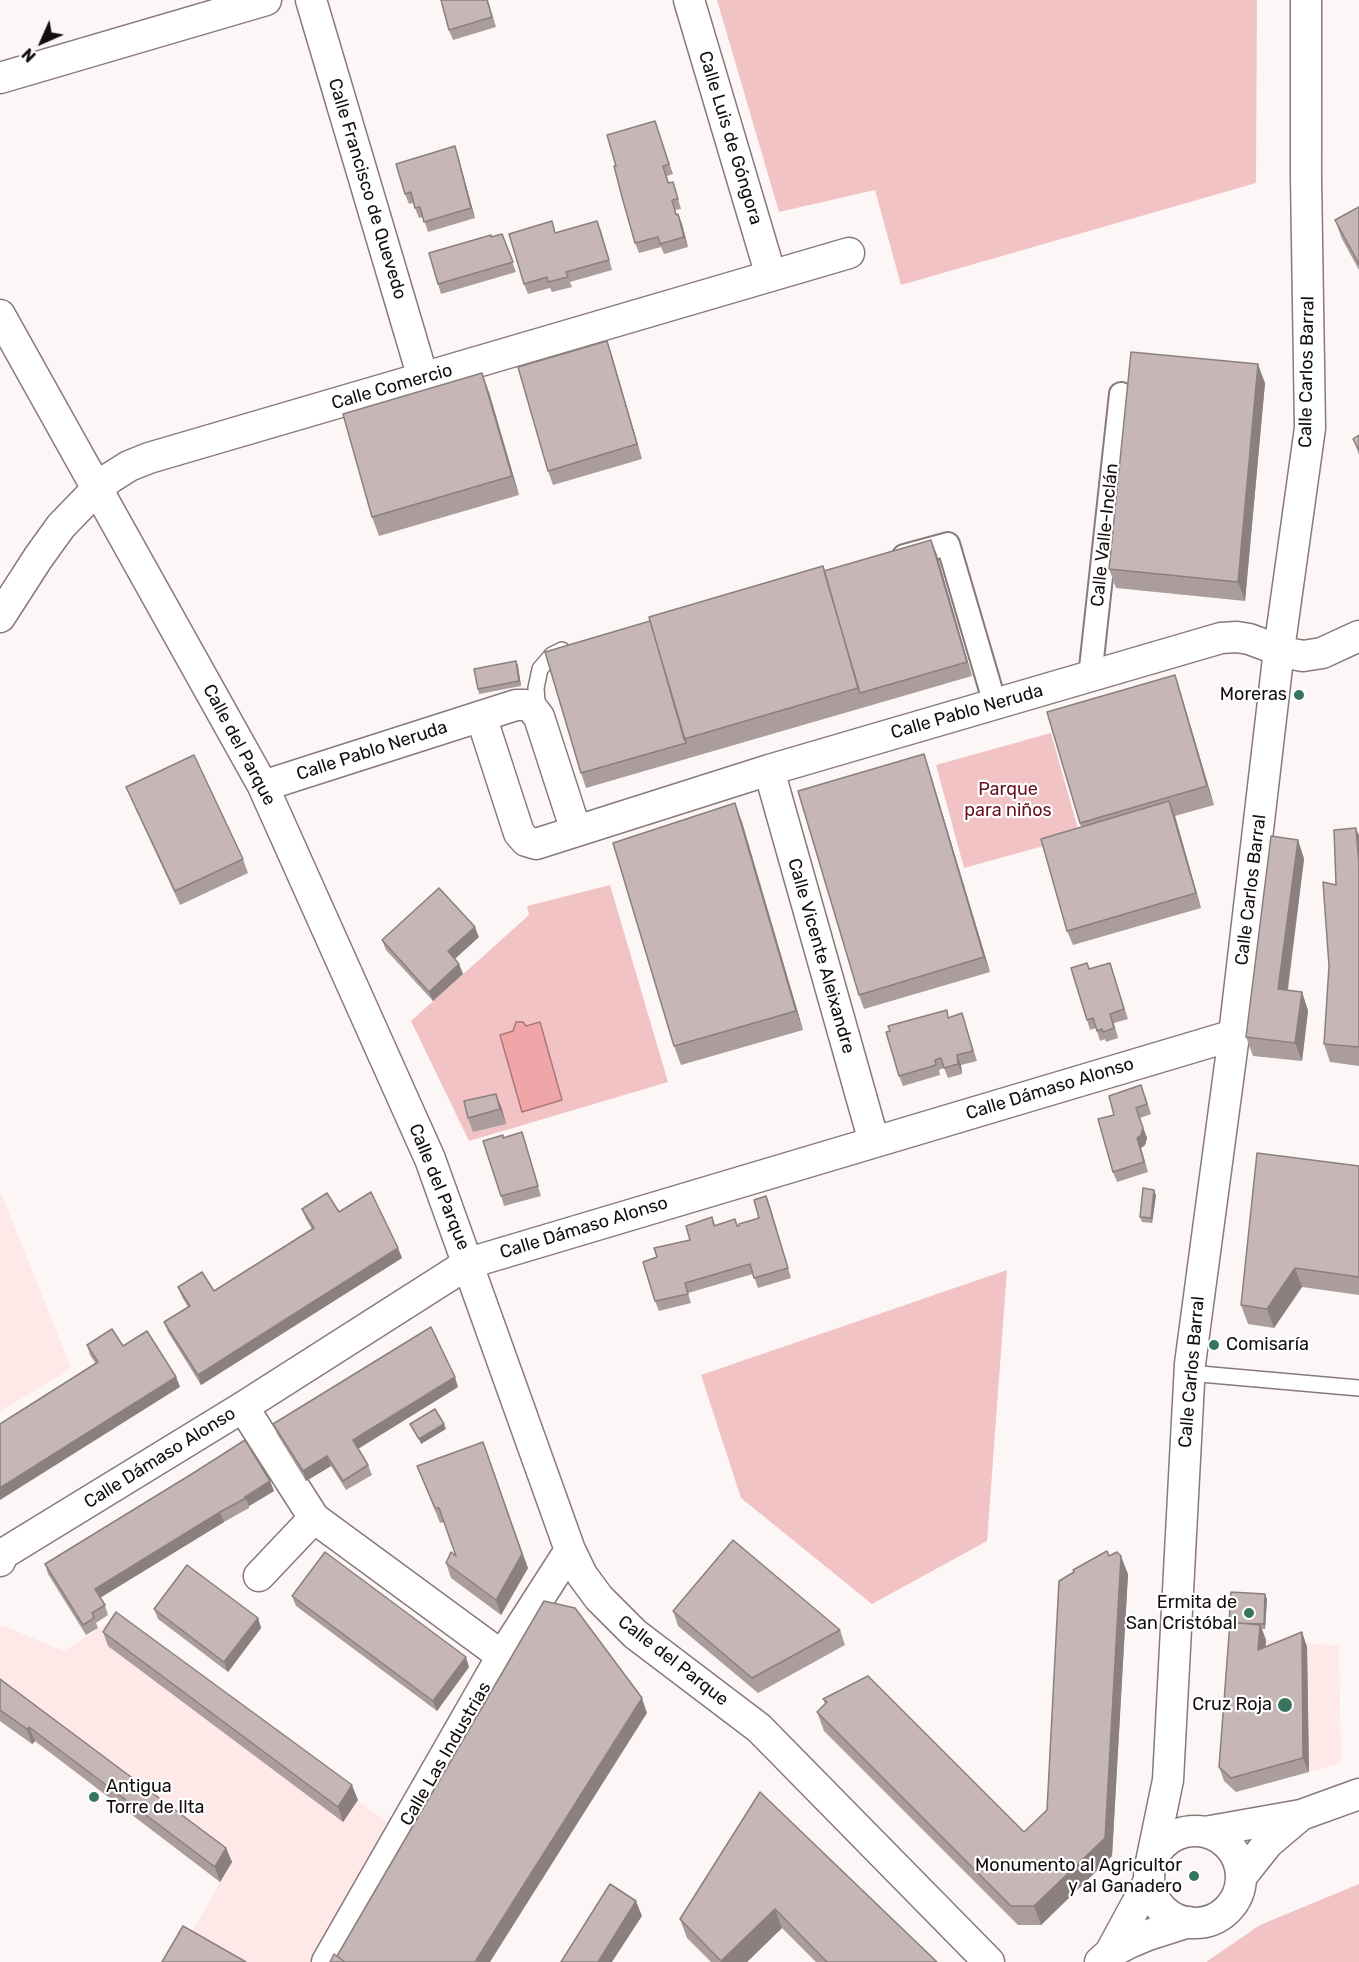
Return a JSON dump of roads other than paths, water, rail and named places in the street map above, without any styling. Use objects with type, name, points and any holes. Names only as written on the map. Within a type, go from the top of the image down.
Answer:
[{"type":"street","points":[[0,78],[266,0]]},
{"type":"street","name":"Calle Francisco de Quevedo","points":[[311,0],[423,378]]},
{"type":"street","name":"Calle Luis de Góngora","points":[[689,0],[771,276]]},
{"type":"street","name":"Calle Carlos Barral","points":[[1150,1871],[1168,1780],[1189,1373],[1234,1035],[1279,650],[1310,428],[1306,0]]},
{"type":"street","name":"Calle Comercio","points":[[0,617],[48,543],[76,509],[97,489],[129,466],[149,458],[849,253]]},
{"type":"street","name":"Calle del Parque","points":[[0,315],[263,786],[430,1159],[570,1550],[590,1587],[634,1634],[759,1728],[989,1962]]},
{"type":"street","name":"Calle Valle-Inclán","points":[[1090,677],[1121,394]]},
{"type":"street","points":[[880,563],[948,544],[995,704]]},
{"type":"street","name":"Calle Pablo Neruda","points":[[481,716],[521,837],[536,844],[769,770],[1221,638],[1250,639],[1295,655],[1310,655],[1327,651],[1359,636]]},
{"type":"street","points":[[562,650],[584,644]]},
{"type":"street","name":"Calle Pablo Neruda","points":[[263,786],[521,704],[529,706],[539,717]]},
{"type":"street","points":[[539,717],[576,831]]},
{"type":"street","name":"Calle Vicente Aleixandre","points":[[769,770],[874,1142]]},
{"type":"street","name":"Calle Dámaso Alonso","points":[[0,1562],[3,1554],[243,1407],[469,1263],[1234,1035]]},
{"type":"street","points":[[243,1407],[314,1518],[502,1656]]},
{"type":"street","points":[[259,1576],[314,1518]]},
{"type":"street","name":"Calle Las Industrias","points":[[327,1962],[502,1656],[570,1550]]},
{"type":"street","name":"Calle Carlos Barral","points":[[1168,1780],[1178,1809],[1200,1831]]},
{"type":"street","points":[[1105,1957],[1150,1871],[1158,1849],[1176,1834],[1301,1815],[1359,1794]]},
{"type":"street","points":[[1241,1877],[1268,1844],[1301,1815]]},
{"type":"street","points":[[1105,1957],[1148,1935],[1189,1922],[1209,1921],[1225,1911],[1234,1900],[1239,1892],[1241,1877],[1240,1868],[1232,1850],[1222,1840],[1200,1831]]},
{"type":"street","points":[[1150,1871],[1152,1895],[1163,1911],[1189,1922]]},
{"type":"lane","points":[[539,717],[536,688],[540,669],[552,655],[562,650]]},
{"type":"lane","points":[[1189,1373],[1359,1388]]},
{"type":"place","name":"Moreras","points":[[1299,695]]},
{"type":"place","name":"Comisaría","points":[[1214,1345]]},
{"type":"place","name":"Ermita de San Cristóbal","points":[[1249,1613]]},
{"type":"place","name":"Cruz Roja","points":[[1285,1705]]},
{"type":"place","name":"Antigua Torre de Ilta","points":[[94,1797]]},
{"type":"place","name":"Monumento al Agricultor y al Ganadero","points":[[1194,1876]]},
{"type":"park label","name":"Parque para niños","points":[[1008,800]]}]
